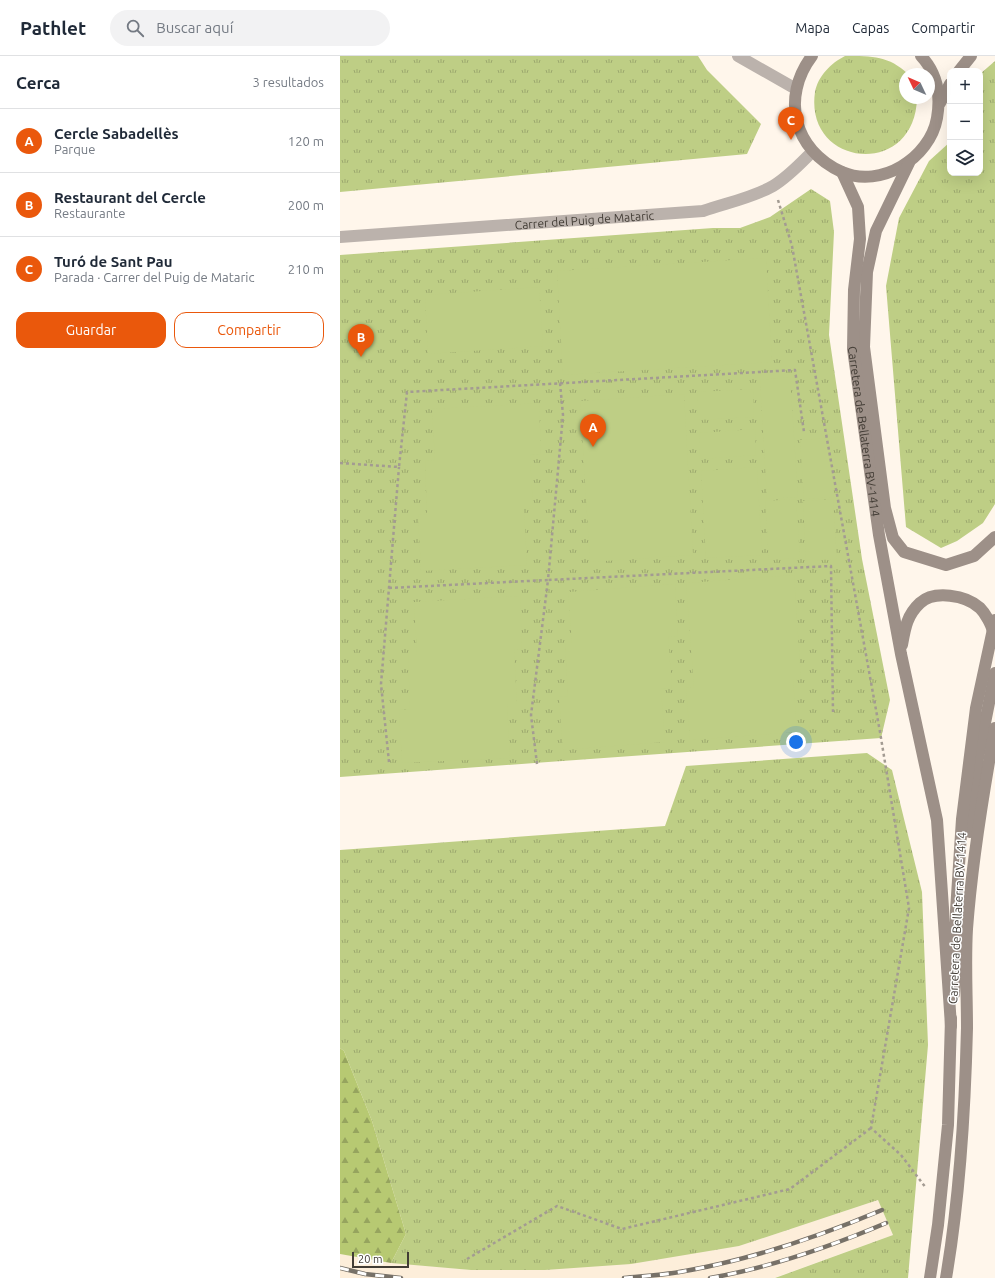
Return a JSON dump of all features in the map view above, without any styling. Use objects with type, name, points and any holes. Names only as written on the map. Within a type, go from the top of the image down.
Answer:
[{"type":"street","points":[[738,56],[796,89]]},
{"type":"street","points":[[812,56],[804,68],[796,89],[795,113],[801,134],[812,152],[842,172],[862,176],[883,174],[909,162],[924,148],[936,128],[940,103],[937,83],[929,64],[921,56]]},
{"type":"street","points":[[961,68],[971,56]]},
{"type":"street","points":[[940,103],[947,90]]},
{"type":"street","name":"Carrer del Puig de Mataric","points":[[340,237],[703,211],[758,193],[773,185],[794,170],[812,152]]},
{"type":"street","name":"Carretera de Bellaterra BV-1414","points":[[909,162],[876,231],[867,272],[864,347],[885,508],[893,538],[904,552],[946,565],[974,556],[995,537]]},
{"type":"street","name":"Carretera de Bellaterra BV-1414","points":[[842,172],[858,207],[860,239],[854,290],[853,349],[879,535],[901,654],[937,820],[950,1026]]},
{"type":"street","name":"Carretera de Bellaterra BV-1414","points":[[901,654],[905,626],[909,617],[921,602],[937,594],[960,598],[980,608],[994,629],[976,708],[962,820],[956,911],[956,975],[950,1026]]},
{"type":"street","name":"Carretera de Bellaterra BV-1414","points":[[969,908],[966,876],[977,766],[995,673]]},
{"type":"street","name":"Carretera de Bellaterra BV-1414","points":[[946,1278],[951,1250],[962,1128],[966,1029],[967,930],[974,854],[995,728]]},
{"type":"street","points":[[930,1278],[940,1206],[948,1125],[950,1026]]},
{"type":"path","points":[[467,1259],[557,1206],[622,1229],[790,1189],[871,1128],[909,908],[880,732],[792,246],[773,185]]},
{"type":"path","points":[[389,762],[381,684],[399,467],[407,392],[795,370],[804,432]]},
{"type":"path","points":[[537,764],[531,715],[548,580],[563,415],[560,383]]},
{"type":"path","points":[[340,463],[399,467]]},
{"type":"path","points":[[389,588],[831,566],[833,712]]},
{"type":"path","points":[[871,1128],[901,1155],[940,1206]]},
{"type":"shaded area","points":[[878,1200],[893,1235],[774,1278],[340,1278],[340,1254],[396,1263],[471,1270],[739,1246]]},
{"type":"green space","points":[[340,56],[698,56],[707,70],[761,124],[747,154],[340,192]]},
{"type":"green space","points":[[845,56],[864,56],[887,60],[901,68],[899,68],[899,104],[916,104],[912,124],[899,142],[881,152],[861,154],[842,149],[826,136],[816,117],[815,92],[822,75],[835,62]]},
{"type":"green space","points":[[995,61],[995,504],[983,523],[957,541],[941,548],[906,527],[886,286],[899,218],[929,161],[947,145],[947,176],[983,176],[983,71]]},
{"type":"green space","points":[[811,189],[830,201],[834,232],[829,335],[862,559],[890,700],[881,738],[340,777],[340,255],[713,228],[740,228],[770,217]]},
{"type":"green space","points":[[766,258],[772,362],[563,375],[557,271]]},
{"type":"green space","points":[[539,287],[543,346],[428,354],[425,295]]},
{"type":"green space","points":[[790,377],[798,497],[767,499],[760,380]]},
{"type":"green space","points":[[753,389],[754,417],[698,420],[697,392]]},
{"type":"green space","points":[[684,394],[693,555],[590,562],[580,401]]},
{"type":"green space","points":[[539,403],[541,454],[530,455],[533,508],[524,509],[527,565],[421,571],[418,515],[427,514],[425,461],[435,460],[432,409]]},
{"type":"green space","points":[[755,429],[756,455],[700,459],[699,433]]},
{"type":"green space","points":[[831,438],[834,497],[804,499],[800,440]]},
{"type":"green space","points":[[757,467],[762,555],[706,558],[701,471]]},
{"type":"green space","points":[[796,499],[800,558],[769,560],[765,501]]},
{"type":"green space","points":[[833,499],[837,559],[806,561],[803,501]]},
{"type":"green space","points":[[794,575],[801,679],[793,680],[797,732],[690,740],[686,688],[694,687],[686,583]]},
{"type":"green space","points":[[675,584],[678,636],[668,637],[672,688],[661,689],[665,742],[563,750],[559,697],[568,696],[565,644],[572,644],[568,592]]},
{"type":"green space","points":[[520,596],[522,649],[514,650],[517,704],[507,704],[510,758],[402,763],[399,710],[410,709],[408,655],[417,655],[414,602]]},
{"type":"green space","points":[[867,753],[892,770],[922,892],[928,1045],[908,1278],[775,1278],[893,1235],[878,1200],[739,1246],[631,1264],[545,1270],[471,1270],[391,1263],[406,1234],[372,1121],[344,1051],[340,1048],[340,850],[665,826],[686,766]]},
{"type":"green space","points":[[340,1048],[344,1051],[372,1121],[406,1234],[391,1263],[340,1254]]},
{"type":"railway","points":[[624,1278],[677,1272],[760,1254],[834,1229],[882,1210]]},
{"type":"railway","points":[[710,1278],[732,1274],[800,1255],[844,1240],[886,1223]]},
{"type":"railway","points":[[340,1268],[365,1274],[401,1278]]},
{"type":"place","name":"Turó de Sant Pau","points":[[791,140]]},
{"type":"place","name":"Restaurant del Cercle","points":[[361,357]]},
{"type":"place","name":"Cercle Sabadellès","points":[[593,447]]}]
